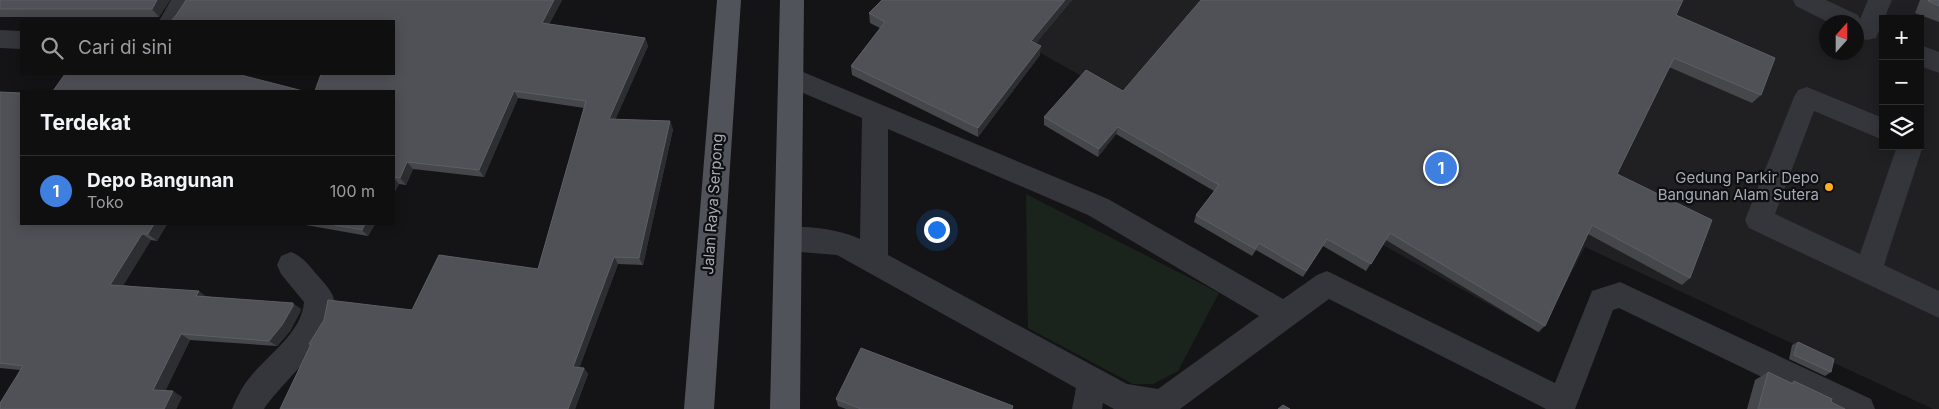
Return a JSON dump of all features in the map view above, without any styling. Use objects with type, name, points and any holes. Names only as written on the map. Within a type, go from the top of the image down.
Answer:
[{"type":"main road","name":"Jalan Raya Serpong","points":[[699,409],[729,0]]},
{"type":"main road","points":[[785,409],[792,0]]},
{"type":"street","points":[[173,20],[184,0]]},
{"type":"street","points":[[1805,0],[1834,15]]},
{"type":"street","points":[[1864,30],[1880,0]]},
{"type":"street","points":[[0,39],[20,40]]},
{"type":"street","points":[[1924,57],[1939,63]]},
{"type":"street","points":[[791,77],[1098,206],[1285,316]]},
{"type":"street","points":[[1879,127],[1807,97],[1759,220],[1939,305]]},
{"type":"street","points":[[874,261],[875,112]]},
{"type":"street","points":[[1868,271],[1909,150]]},
{"type":"street","points":[[788,239],[841,243],[874,261],[1090,395],[1162,404],[1327,284],[1563,402],[1602,300],[1620,294],[1860,409]]},
{"type":"street","points":[[247,409],[261,387],[307,336],[318,316],[319,298],[291,265]]},
{"type":"shaded area","points":[[946,0],[1939,0],[1939,409],[1933,409],[1585,247],[1540,333]]},
{"type":"shaded area","points":[[1026,194],[1219,293],[1178,371],[1153,384],[1133,384],[1028,328]]},
{"type":"building","points":[[0,0],[157,0],[152,9],[0,9]]},
{"type":"building","points":[[186,0],[554,0],[542,23],[645,38],[609,119],[670,121],[639,258],[614,257],[573,367],[584,368],[568,409],[280,409],[311,344],[309,344],[324,320],[328,300],[412,310],[439,255],[538,269],[586,101],[514,91],[479,170],[407,162],[400,178],[395,177],[395,90],[315,90],[321,75],[395,75],[395,20],[172,20]]},
{"type":"building","points":[[882,0],[1065,0],[1031,41],[1041,46],[978,128],[851,66],[885,22],[869,13]]},
{"type":"building","points":[[1201,0],[1683,0],[1676,15],[1775,58],[1761,95],[1674,58],[1617,174],[1712,220],[1690,278],[1592,225],[1545,326],[1390,233],[1371,264],[1327,239],[1306,271],[1259,243],[1255,249],[1196,215],[1219,185],[1118,127],[1099,149],[1044,117],[1086,70],[1123,91]]},
{"type":"building","points":[[1939,0],[1939,6],[1928,1]]},
{"type":"building","points":[[64,75],[241,75],[299,90],[54,90]]},
{"type":"building","points":[[0,92],[20,93],[20,225],[153,225],[148,234],[142,234],[110,285],[199,291],[196,296],[293,303],[282,325],[269,341],[181,334],[153,390],[173,391],[164,409],[0,409],[0,403],[23,366],[0,363]]},
{"type":"building","points":[[335,225],[364,225],[362,230]]},
{"type":"building","points":[[1798,342],[1834,359],[1831,372],[1794,355]]},
{"type":"building","points":[[861,348],[1013,406],[1012,409],[861,409],[836,399]]},
{"type":"building","points":[[1768,372],[1793,384],[1794,381],[1832,399],[1831,402],[1845,409],[1758,409]]},
{"type":"building","points":[[1283,405],[1290,409],[1278,409]]},
{"type":"place","name":"Depo Bangunan","points":[[1441,168]]},
{"type":"place","name":"Gedung Parkir Depo Bangunan Alam Sutera","points":[[1829,187]]}]
